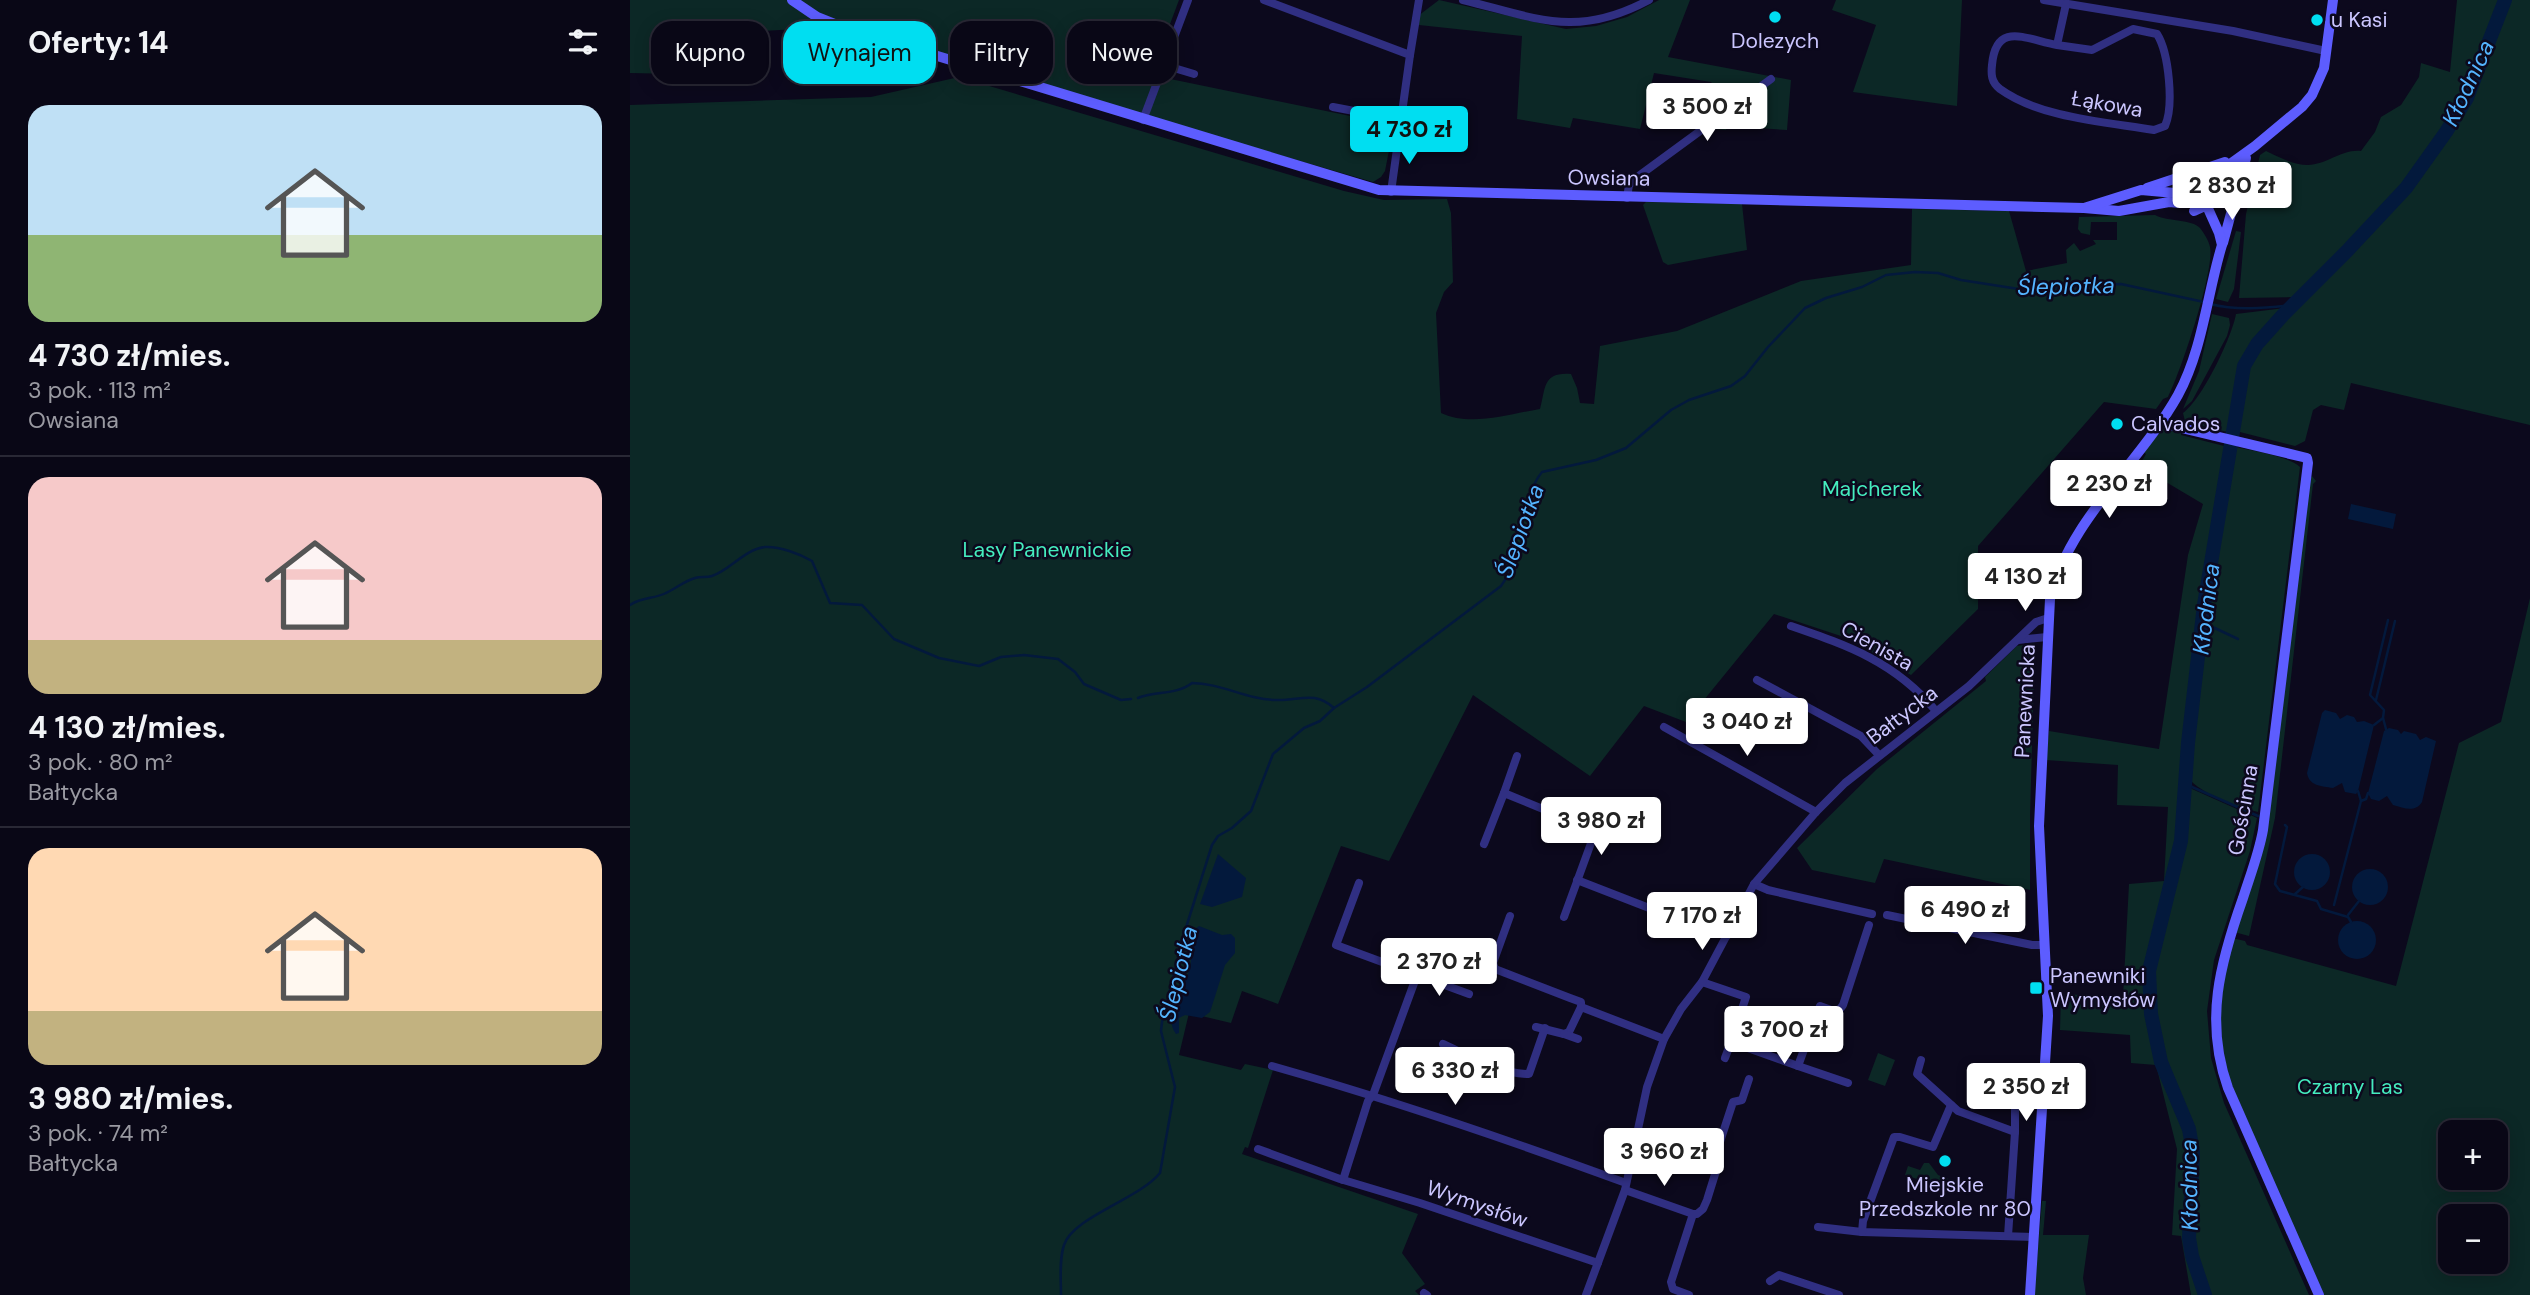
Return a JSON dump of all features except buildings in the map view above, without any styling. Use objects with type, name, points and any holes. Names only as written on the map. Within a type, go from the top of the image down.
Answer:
[{"type":"street","name":"Owsiana","points":[[792,0],[811,14],[832,24],[1348,183],[1391,192],[2084,208],[2108,205],[2141,190],[2172,193],[2181,190]]},
{"type":"street","points":[[1177,30],[1188,0]]},
{"type":"street","points":[[1264,0],[1410,55]]},
{"type":"street","points":[[1391,192],[1419,0]]},
{"type":"street","points":[[1463,0],[1568,24],[1611,17],[1649,0]]},
{"type":"street","points":[[2044,0],[2233,31],[2326,51]]},
{"type":"street","points":[[2240,158],[2217,182],[2202,209],[2186,209],[2180,203],[2181,190],[2187,184],[2205,182],[2240,158],[2302,107],[2312,95],[2322,77],[2333,0]]},
{"type":"street","points":[[2057,45],[2066,4]]},
{"type":"street","name":"Łąkowa","points":[[2133,29],[2157,34],[2162,44],[2171,96],[2169,117],[2165,126],[2154,130],[2048,111],[2002,90],[1994,82],[1991,74],[1994,50],[2002,38],[2009,36],[2057,45],[2092,50],[2133,29]]},
{"type":"street","points":[[1177,69],[1194,74]]},
{"type":"street","points":[[1627,198],[1629,186],[1640,175],[1771,79]]},
{"type":"street","points":[[1143,120],[1157,84]]},
{"type":"street","points":[[1333,107],[1401,120]]},
{"type":"street","points":[[2141,190],[2240,158]]},
{"type":"street","name":"Panewnicka","points":[[2030,1295],[2048,1016],[2039,826],[2048,618],[2053,587],[2068,552],[2161,421],[2178,395],[2189,370],[2221,249],[2240,158]]},
{"type":"street","points":[[2199,183],[2206,190],[2207,200],[2220,233],[2221,249]]},
{"type":"street","name":"Owsiana","points":[[2108,205],[2124,211],[2169,202],[2180,203]]},
{"type":"street","points":[[2194,211],[2204,221],[2221,249]]},
{"type":"street","name":"Gościnna","points":[[2161,421],[2307,458],[2308,463],[2263,830],[2221,963],[2216,1003],[2220,1062],[2232,1100],[2319,1295]]},
{"type":"street","name":"Bałtycka","points":[[1586,1295],[1626,1187],[1647,1087],[1664,1039],[1681,1009],[1702,982],[1754,884],[1816,812],[1845,783],[1984,674],[2039,620],[2048,618]]},
{"type":"street","name":"Cienista","points":[[1791,626],[1845,644],[1890,668],[1905,679],[1936,711]]},
{"type":"street","points":[[2018,640],[2047,637]]},
{"type":"street","points":[[1757,680],[1861,736],[1879,755]]},
{"type":"street","points":[[1664,727],[1816,812]]},
{"type":"street","points":[[1483,844],[1517,756]]},
{"type":"street","points":[[1504,793],[1594,830],[1563,917]]},
{"type":"street","points":[[1577,880],[1727,936]]},
{"type":"street","points":[[1359,883],[1336,945],[1469,993]]},
{"type":"street","points":[[1754,884],[1768,890],[1872,914]]},
{"type":"street","points":[[1887,915],[2032,945],[2045,945]]},
{"type":"street","points":[[1510,916],[1493,963],[1495,969],[1581,1002],[1569,1032],[1564,1034]]},
{"type":"street","points":[[1798,1066],[1820,1006],[1834,1011],[1843,1005],[1869,925]]},
{"type":"street","points":[[1343,1181],[1368,1101],[1373,1095],[1417,975]]},
{"type":"street","points":[[1702,982],[1746,998],[1725,1058]]},
{"type":"street","points":[[1581,1007],[1664,1039]]},
{"type":"street","points":[[1443,1044],[1518,1074],[1529,1074],[1540,1027],[1578,1039]]},
{"type":"street","points":[[1731,1042],[1847,1083]]},
{"type":"street","points":[[1921,1060],[1917,1074],[1958,1111],[2015,1132]]},
{"type":"street","points":[[1272,1066],[1373,1095],[1517,1143],[1693,1214],[1703,1209],[1707,1200],[1716,1171],[1714,1160],[1733,1102],[1742,1100],[1749,1079]]},
{"type":"street","points":[[2008,1236],[2015,1099]]},
{"type":"street","points":[[1861,1232],[1894,1138],[1900,1137],[1933,1147],[1951,1105]]},
{"type":"street","name":"Wymysłów","points":[[1258,1149],[1343,1181],[1420,1202],[1598,1264]]},
{"type":"street","points":[[1689,1295],[1673,1289],[1671,1282],[1693,1214]]},
{"type":"street","points":[[1818,1227],[1861,1232],[2034,1237]]},
{"type":"street","points":[[1770,1281],[1779,1275],[1839,1295]]},
{"type":"green space","points":[[630,0],[1179,0],[1171,21],[1067,21],[1067,84],[1177,84],[1177,80],[1394,125],[1385,171],[1373,182],[1073,95],[1039,84],[1053,84],[1053,21],[950,21],[950,56],[936,51],[936,21],[783,21],[783,30],[769,31],[769,21],[651,21],[651,73],[630,73]]},
{"type":"green space","points":[[1439,0],[1566,29],[1596,26],[1627,17],[1659,0],[1690,0],[1668,57],[1791,80],[1787,130],[1727,126],[1726,130],[1706,128],[1729,105],[1711,82],[1654,73],[1640,129],[1573,118],[1570,128],[1517,119],[1522,36],[1419,25],[1418,16]]},
{"type":"green space","points":[[1836,0],[1962,0],[1957,106],[1853,92],[1876,25],[1832,10]]},
{"type":"green space","points":[[2457,0],[2502,0],[2465,96],[2403,186],[2295,297],[2239,298],[2246,214],[2260,155],[2266,151],[2292,162],[2308,165],[2321,163],[2347,152],[2361,151],[2375,132],[2381,117],[2401,105],[2419,77],[2421,63],[2450,72]]},
{"type":"green space","points":[[2508,0],[2530,0],[2530,425],[2351,383],[2344,410],[2321,405],[2313,410],[2305,441],[2295,446],[2236,431],[2247,367],[2259,345],[2407,189],[2448,133],[2468,99]]},
{"type":"green space","name":"Lasy Panewnickie","points":[[950,79],[950,84],[983,84],[1344,191],[1384,200],[1447,199],[1451,213],[1453,282],[1444,292],[1436,313],[1441,413],[1465,419],[1490,418],[1540,409],[1547,383],[1562,374],[1571,374],[1580,403],[1594,404],[1600,346],[1677,331],[1801,281],[1911,265],[1912,209],[2009,211],[2026,271],[2067,263],[2066,250],[2074,243],[2080,251],[2096,244],[2093,240],[2117,240],[2117,222],[2091,222],[2090,235],[2081,233],[2078,229],[2079,217],[2155,215],[2196,225],[2209,242],[2210,259],[2202,299],[2168,397],[2163,399],[2156,409],[2104,402],[1978,546],[1978,609],[1911,675],[1847,638],[1774,614],[1686,722],[1644,706],[1590,776],[1473,695],[1389,861],[1341,846],[1278,1004],[1242,991],[1231,1023],[1189,1013],[1179,1055],[1241,1070],[1245,1064],[1273,1070],[1248,1148],[1245,1147],[1242,1154],[1418,1214],[1402,1253],[1425,1284],[1415,1291],[1419,1295],[630,1295],[630,105],[871,97]]},
{"type":"green space","points":[[1646,202],[1742,204],[1747,250],[1668,265],[1663,262],[1643,205]]},
{"type":"green space","points":[[2236,231],[2241,232],[2234,289],[2228,302],[2216,299]]},
{"type":"green space","points":[[2285,308],[2254,343],[2240,371],[2231,433],[2185,421],[2183,413],[2199,395],[2215,367],[2236,314]]},
{"type":"green space","points":[[2212,314],[2229,318],[2227,336],[2192,401],[2183,409],[2199,371]]},
{"type":"green space","points":[[2163,429],[2228,447],[2200,609],[2177,840],[2167,888],[2150,940],[2144,970],[2148,1022],[2160,1068],[2187,1131],[2189,1159],[2185,1237],[2191,1265],[2202,1295],[2191,1295],[2181,1236],[2172,1235],[2177,1149],[2156,1065],[2131,1063],[2130,1035],[2060,1030],[2061,994],[2123,997],[2129,884],[2164,881],[2168,807],[2117,805],[2118,765],[2046,760],[2049,731],[2159,749],[2188,555],[2203,504],[2139,466],[2146,454],[2143,452]]},
{"type":"green space","points":[[2236,447],[2279,457],[2300,467],[2258,812],[2210,794],[2187,777],[2207,604]]},
{"type":"green space","points":[[2312,476],[2316,481],[2313,484],[2275,818],[2249,936],[2234,932],[2260,857]]},
{"type":"green space","name":"Czarny Las","points":[[2530,598],[2530,1295],[2322,1295],[2229,1081],[2222,1042],[2220,1004],[2232,938],[2245,941],[2247,945],[2396,986],[2459,743],[2501,722]]},
{"type":"green space","points":[[2035,643],[2030,890],[1884,859],[1875,883],[1812,870],[1797,848],[1877,769],[1986,681],[1985,677],[2017,646]]},
{"type":"green space","points":[[2187,784],[2192,789],[2257,818],[2250,851],[2214,960],[2207,1011],[2211,1058],[2224,1103],[2309,1295],[2209,1295],[2196,1262],[2191,1215],[2196,1155],[2194,1135],[2163,1061],[2154,1014],[2152,973],[2183,843]]},
{"type":"green space","points":[[1878,1053],[1895,1060],[1885,1086],[1868,1080]]},
{"type":"green space","points":[[1924,1163],[1929,1163],[1938,1175],[1954,1181],[1950,1191],[1933,1185],[1915,1185],[1917,1179],[1905,1175],[1908,1166],[1920,1170]]},
{"type":"green space","points":[[2042,1201],[2046,1201],[2043,1235],[2089,1235],[2083,1278],[2086,1295],[2034,1295]]},
{"type":"water","points":[[2351,504],[2396,514],[2393,529],[2348,519]]},
{"type":"water","points":[[2325,710],[2336,713],[2340,719],[2347,715],[2354,717],[2357,722],[2364,721],[2374,725],[2356,794],[2345,792],[2342,783],[2333,788],[2324,787],[2316,785],[2308,777],[2322,713]]},
{"type":"water","points":[[2389,728],[2398,730],[2401,734],[2404,731],[2416,734],[2420,740],[2426,737],[2436,741],[2422,802],[2416,808],[2393,805],[2387,796],[2379,801],[2371,799],[2368,793],[2384,731]]},
{"type":"water","points":[[1218,854],[1246,878],[1242,897],[1212,907],[1200,904]]},
{"type":"water","points":[[2312,854],[2325,859],[2330,872],[2325,885],[2312,890],[2299,885],[2294,872],[2299,859]]},
{"type":"water","points":[[2370,869],[2383,874],[2388,887],[2383,900],[2370,905],[2357,900],[2352,887],[2357,874]]},
{"type":"water","points":[[2357,921],[2370,927],[2376,940],[2370,953],[2357,959],[2344,953],[2338,940],[2344,927]]},
{"type":"water","points":[[1199,926],[1222,935],[1231,934],[1235,938],[1235,953],[1225,965],[1210,1012],[1202,1018],[1185,1015],[1179,1018],[1179,1033],[1176,1034],[1171,1018],[1190,967],[1191,935]]},
{"type":"waterway","name":"Kłodnica","points":[[2205,1295],[2189,1238],[2193,1152],[2189,1129],[2161,1062],[2151,1014],[2149,971],[2181,841],[2188,743],[2204,605],[2244,366],[2257,344],[2283,315],[2406,188],[2446,132],[2467,98],[2505,0]]},
{"type":"waterway","name":"Ślepiotka","points":[[1061,1295],[1061,1257],[1070,1235],[1160,1173],[1175,1087],[1161,1031],[1162,1022],[1184,934],[1212,845],[1218,836],[1251,811],[1273,754],[1304,728],[1320,721],[1501,586],[1510,569],[1528,498],[1542,472],[1596,460],[1626,448],[1671,410],[1689,400],[1731,386],[1745,376],[1805,308],[1886,275],[1938,273],[1961,280],[2025,290],[2121,284],[2204,302]]},
{"type":"waterway","name":"Ślepiotka","points":[[2210,304],[2241,308],[2292,305]]},
{"type":"waterway","points":[[630,605],[662,595],[691,579],[710,577],[758,549],[777,548],[812,561],[830,603],[862,605],[894,639],[939,658],[979,666],[1001,657],[1024,655],[1058,659],[1075,672],[1084,684],[1121,700],[1131,699]]},
{"type":"waterway","points":[[2386,729],[2384,710],[2370,695],[2388,620]]},
{"type":"waterway","points":[[2376,700],[2395,621]]},
{"type":"waterway","points":[[2202,622],[2238,639]]},
{"type":"waterway","points":[[1138,698],[1173,691],[1192,683],[1266,699],[1320,699],[1334,708]]},
{"type":"waterway","points":[[2374,725],[2383,718]]},
{"type":"waterway","points":[[2185,779],[2192,787],[2258,816]]},
{"type":"waterway","points":[[2358,791],[2361,801]]},
{"type":"waterway","points":[[2334,905],[2361,801],[2366,799],[2368,793]]},
{"type":"waterway","points":[[2285,825],[2287,827],[2275,884],[2280,891],[2317,901],[2321,909],[2348,917],[2351,922]]},
{"type":"waterway","points":[[2295,894],[2303,887]]},
{"type":"waterway","points":[[2348,915],[2359,901]]},
{"type":"waterway","name":"Kłodnica","points":[[2185,1190],[2190,1188]]},
{"type":"place","name":"Dolezych","points":[[1775,17]]},
{"type":"place","name":"u Kasi","points":[[2317,20]]},
{"type":"place","name":"Calvados","points":[[2117,424]]},
{"type":"place","name":"Panewniki Wymysłów","points":[[2036,988]]},
{"type":"place","name":"Miejskie Przedszkole nr 80","points":[[1945,1161]]},
{"type":"park label","name":"Majcherek","points":[[1872,489]]}]
